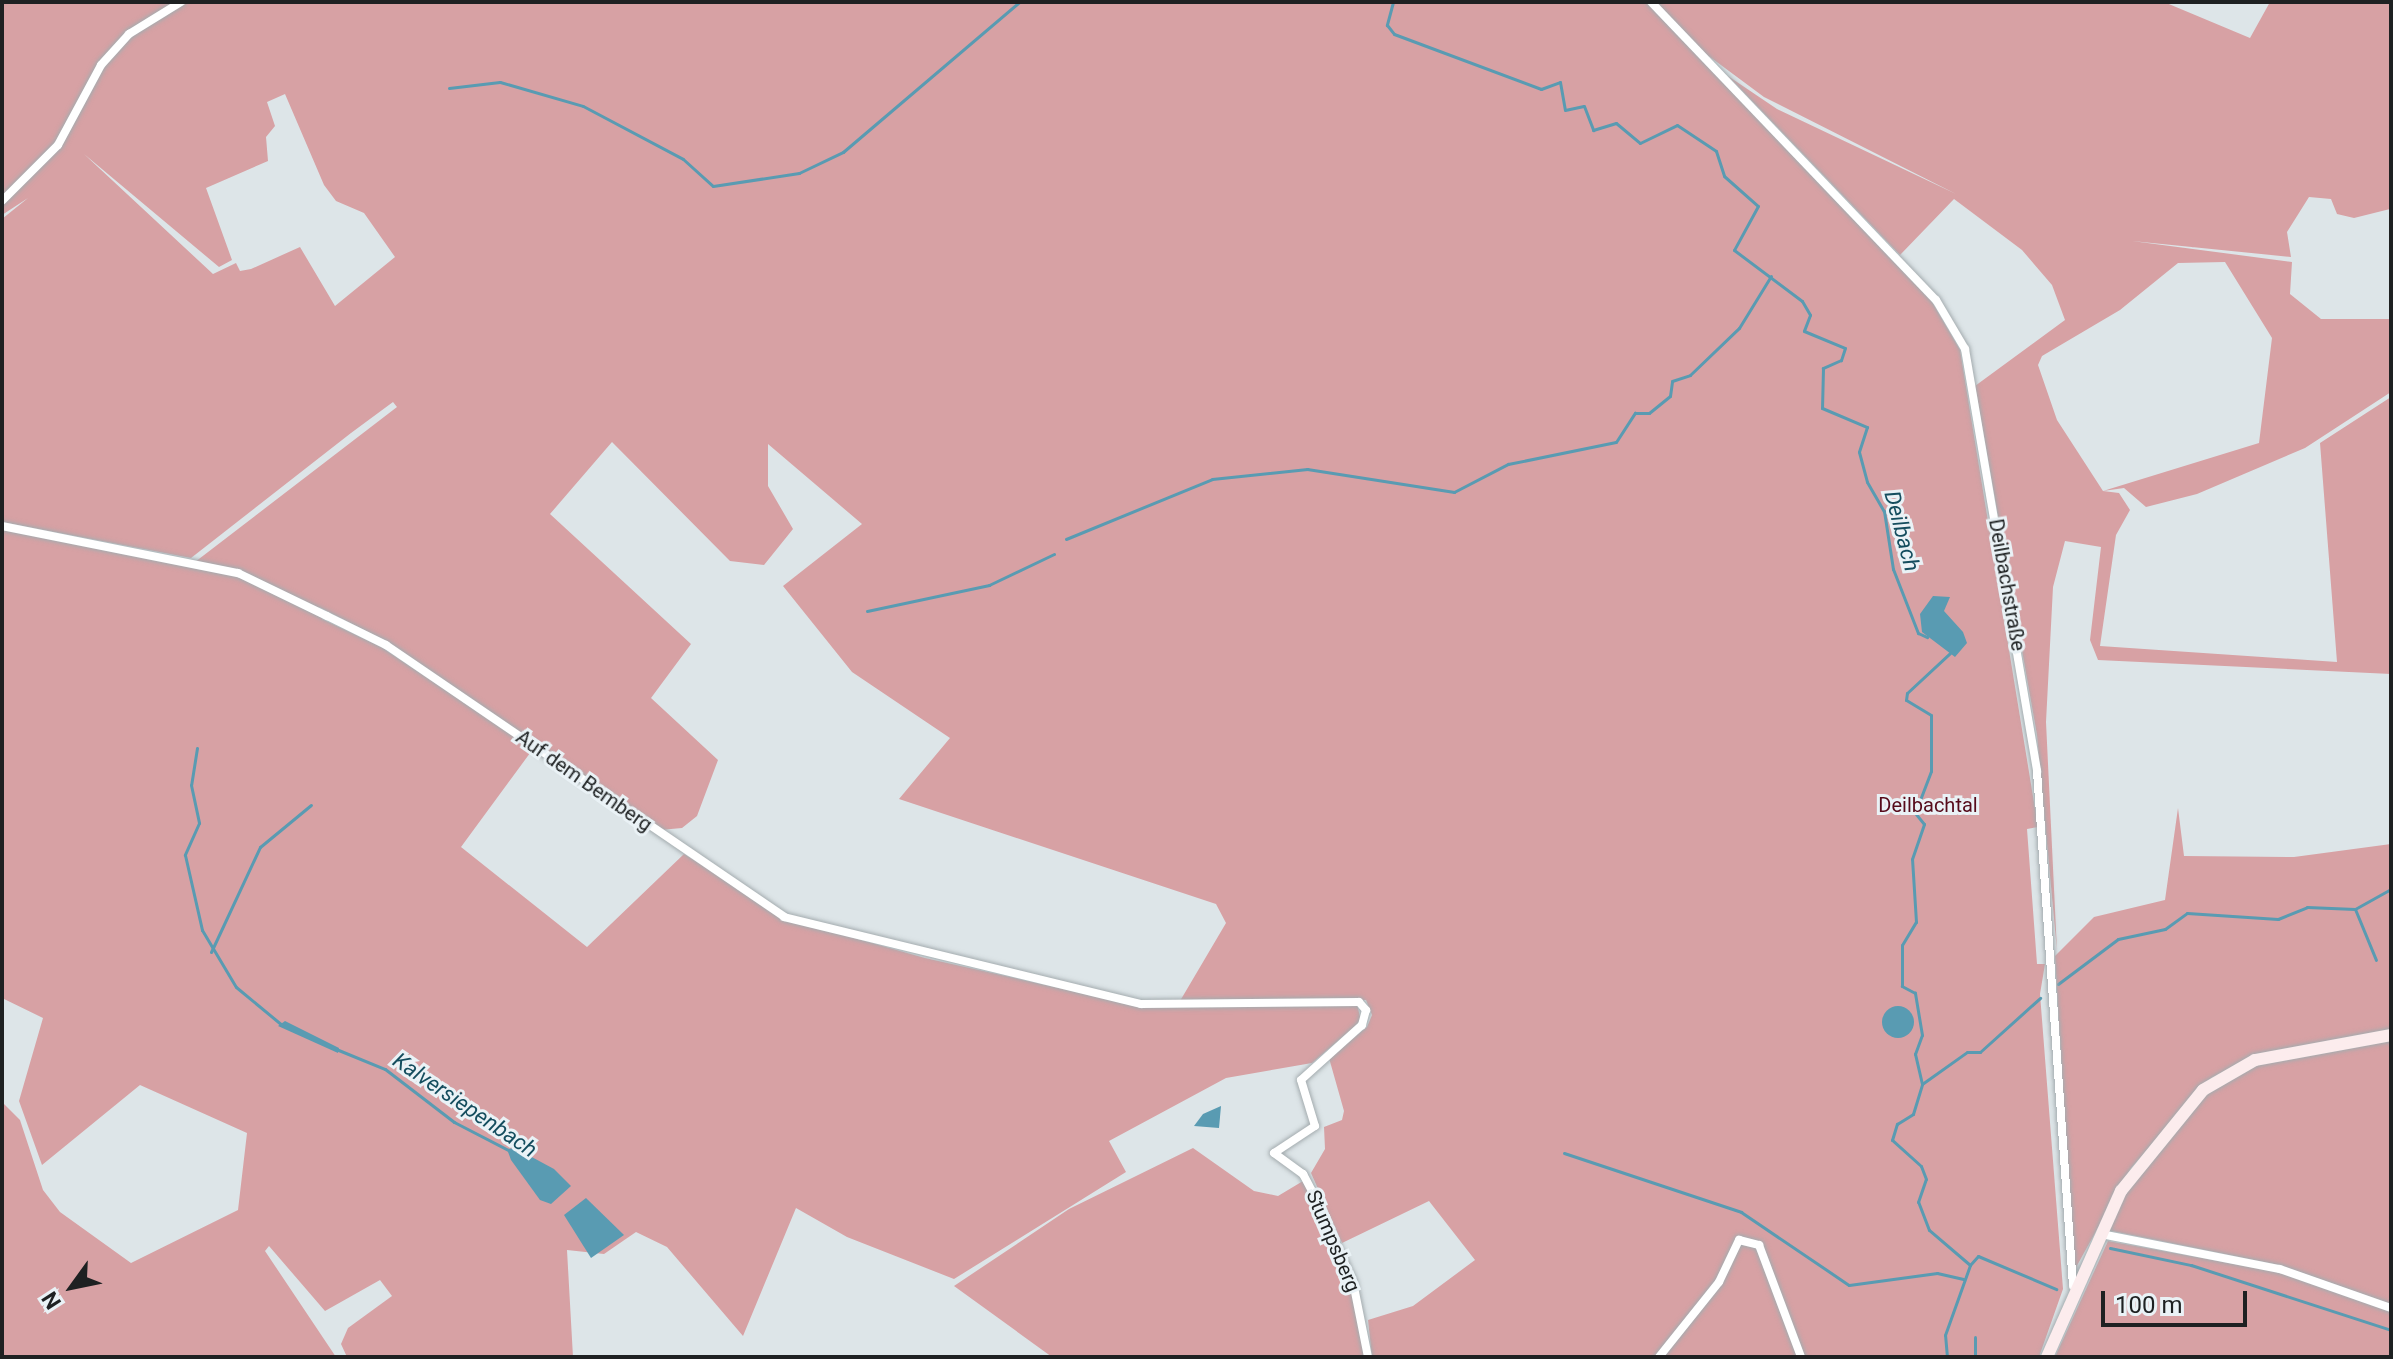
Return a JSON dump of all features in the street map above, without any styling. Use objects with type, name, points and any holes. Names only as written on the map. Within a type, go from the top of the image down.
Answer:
[{"type":"main road","points":[[2047,1357],[2073,1286],[2141,1161],[2213,1082],[2255,1060],[2391,1035]]},
{"type":"street","points":[[2,201],[58,145],[101,65],[129,34],[181,2]]},
{"type":"street","name":"Deilbachstraße","points":[[1651,2],[1936,300],[1965,349],[2037,771],[2073,1286]]},
{"type":"street","name":"Auf dem Bemberg","points":[[2,526],[238,573],[386,645],[784,917],[1099,995],[1176,1003]]},
{"type":"street","name":"Stumpsberg","points":[[1176,1003],[1253,998],[1363,1005],[1362,1025],[1301,1080],[1315,1126],[1274,1153],[1303,1174],[1312,1191],[1353,1282],[1368,1357]]},
{"type":"street","points":[[2101,1234],[2280,1269],[2391,1308]]},
{"type":"street","points":[[1659,1357],[1719,1282],[1739,1240],[1759,1245],[1801,1357]]},
{"type":"green space","name":"Deilbachtal","points":[[2,2],[1646,2],[1932,302],[1960,350],[2038,827],[2027,829],[2037,964],[2045,964],[2040,994],[2063,1289],[2039,1357],[1372,1357],[1368,1320],[1413,1306],[1475,1260],[1429,1201],[1342,1243],[1311,1173],[1325,1149],[1324,1127],[1342,1120],[1344,1111],[1329,1058],[1367,1027],[1372,1015],[1366,1000],[1180,1001],[1226,923],[1216,904],[899,799],[950,738],[852,672],[783,586],[862,524],[768,444],[768,486],[793,529],[764,565],[730,561],[612,442],[550,514],[691,644],[651,698],[718,760],[697,816],[682,828],[660,830],[368,632],[319,607],[322,619],[381,647],[533,749],[461,847],[587,947],[684,854],[790,920],[925,958],[1139,1006],[1357,1004],[1361,1021],[1312,1063],[1226,1078],[1109,1141],[1126,1172],[954,1279],[847,1237],[796,1208],[743,1336],[667,1247],[636,1232],[604,1254],[567,1250],[573,1357],[347,1357],[341,1344],[348,1328],[392,1296],[380,1280],[325,1311],[269,1246],[265,1251],[336,1357],[2,1357],[2,1102],[20,1120],[43,1190],[60,1212],[131,1263],[238,1210],[247,1133],[140,1085],[42,1165],[19,1101],[43,1018],[2,998],[2,529],[195,562],[397,407],[393,402],[191,558],[2,522],[2,219],[28,198],[2,215]],"holes":[[[285,94],[324,185],[336,201],[364,213],[395,257],[335,306],[300,247],[251,269],[240,271],[236,263],[213,274],[84,154],[219,267],[232,260],[206,188],[268,161],[266,137],[275,126],[267,102]]]},
{"type":"green space","points":[[1656,2],[2164,2],[2250,38],[2270,2],[2391,2],[2390,209],[2354,218],[2337,214],[2331,199],[2309,197],[2287,232],[2291,257],[2132,241],[2292,262],[2290,294],[2321,319],[2391,319],[2391,392],[2305,448],[2197,494],[2146,507],[2124,488],[2103,491],[2119,493],[2130,510],[2116,535],[2100,646],[2337,662],[2320,443],[2391,397],[2391,674],[2098,660],[2090,640],[2101,547],[2065,541],[2053,587],[2046,722],[2057,951],[2037,735],[1975,386],[2065,320],[2052,285],[2022,250],[1954,199],[1900,255],[1728,76],[1777,109],[1956,194],[1764,97],[1706,54]],"holes":[[[2225,262],[2272,338],[2259,443],[2103,491],[2057,420],[2038,365],[2042,356],[2120,310],[2178,263]]]},
{"type":"green space","points":[[2178,808],[2184,856],[2294,857],[2391,844],[2391,1031],[2255,1056],[2211,1078],[2131,1168],[2074,1271],[2055,956],[2094,917],[2165,900]]},
{"type":"green space","points":[[2391,1040],[2391,1304],[2279,1265],[2107,1230],[2125,1193],[2206,1094],[2258,1064]]},
{"type":"green space","points":[[1193,1148],[1254,1191],[1278,1196],[1308,1178],[1353,1283],[1366,1357],[1052,1357],[954,1286],[1069,1209]]},
{"type":"green space","points":[[2108,1241],[2278,1272],[2391,1311],[2391,1357],[2055,1357]]},
{"type":"water","points":[[1933,596],[1950,597],[1944,611],[1963,632],[1967,643],[1955,657],[1922,632],[1920,614]]},
{"type":"water","points":[[1898,1006],[1909,1011],[1914,1022],[1909,1033],[1898,1038],[1887,1033],[1882,1022],[1887,1011]]},
{"type":"water","points":[[285,1021],[339,1048],[338,1053],[278,1026]]},
{"type":"water","points":[[1221,1106],[1219,1128],[1194,1126],[1203,1114]]},
{"type":"water","points":[[515,1148],[554,1169],[571,1186],[551,1204],[540,1200],[511,1160],[507,1149]]},
{"type":"water","points":[[586,1198],[624,1235],[591,1258],[564,1215]]},
{"type":"waterway","points":[[449,88],[500,82],[583,106],[683,159],[713,186],[799,173],[843,152],[1019,2]]},
{"type":"waterway","name":"Deilbach","points":[[1393,2],[1387,25],[1394,34],[1541,89],[1560,82],[1565,110],[1584,106],[1593,130],[1616,123],[1640,143],[1677,125],[1716,151],[1724,176],[1758,206],[1734,250],[1802,301],[1810,315],[1804,331],[1845,348],[1841,360],[1823,368],[1822,408],[1867,427],[1859,452],[1867,482],[1884,511],[1893,569],[1918,633],[1927,637]]},
{"type":"waterway","points":[[1066,539],[1212,479],[1307,469],[1454,492],[1508,464],[1616,442],[1635,413],[1649,413],[1670,396],[1672,381],[1690,375],[1739,328],[1771,276]]},
{"type":"waterway","points":[[867,611],[989,585],[1054,554]]},
{"type":"waterway","name":"Deilbach","points":[[1947,1357],[1945,1335],[1970,1265],[1929,1230],[1918,1202],[1926,1179],[1921,1166],[1892,1140],[1897,1124],[1913,1114],[1922,1084],[1915,1054],[1922,1035],[1915,993],[1902,986],[1902,945],[1916,922],[1912,859],[1924,824],[1915,813],[1931,771],[1931,715],[1906,700],[1907,693],[1950,653]]},
{"type":"waterway","name":"Kalversiepenbach","points":[[197,748],[191,785],[199,823],[185,855],[202,930],[236,987],[282,1025]]},
{"type":"waterway","points":[[211,952],[260,847],[311,805]]},
{"type":"waterway","points":[[2058,984],[2118,939],[2165,929],[2187,913],[2278,919],[2307,907],[2355,909],[2391,889]]},
{"type":"waterway","points":[[2355,909],[2376,960]]},
{"type":"waterway","points":[[1922,1084],[1967,1052],[1980,1052],[2040,998]]},
{"type":"waterway","name":"Kalversiepenbach","points":[[336,1049],[385,1069],[454,1122],[510,1151]]},
{"type":"waterway","points":[[1564,1153],[1741,1212],[1849,1285],[1937,1273],[1963,1279]]},
{"type":"waterway","points":[[2110,1248],[2191,1265],[2391,1330]]},
{"type":"waterway","points":[[1970,1265],[1978,1256],[2056,1289]]},
{"type":"waterway","points":[[1975,1337],[1975,1357]]},
{"type":"waterway","name":"Deilbach","points":[[1885,1357],[1907,1357]]}]
